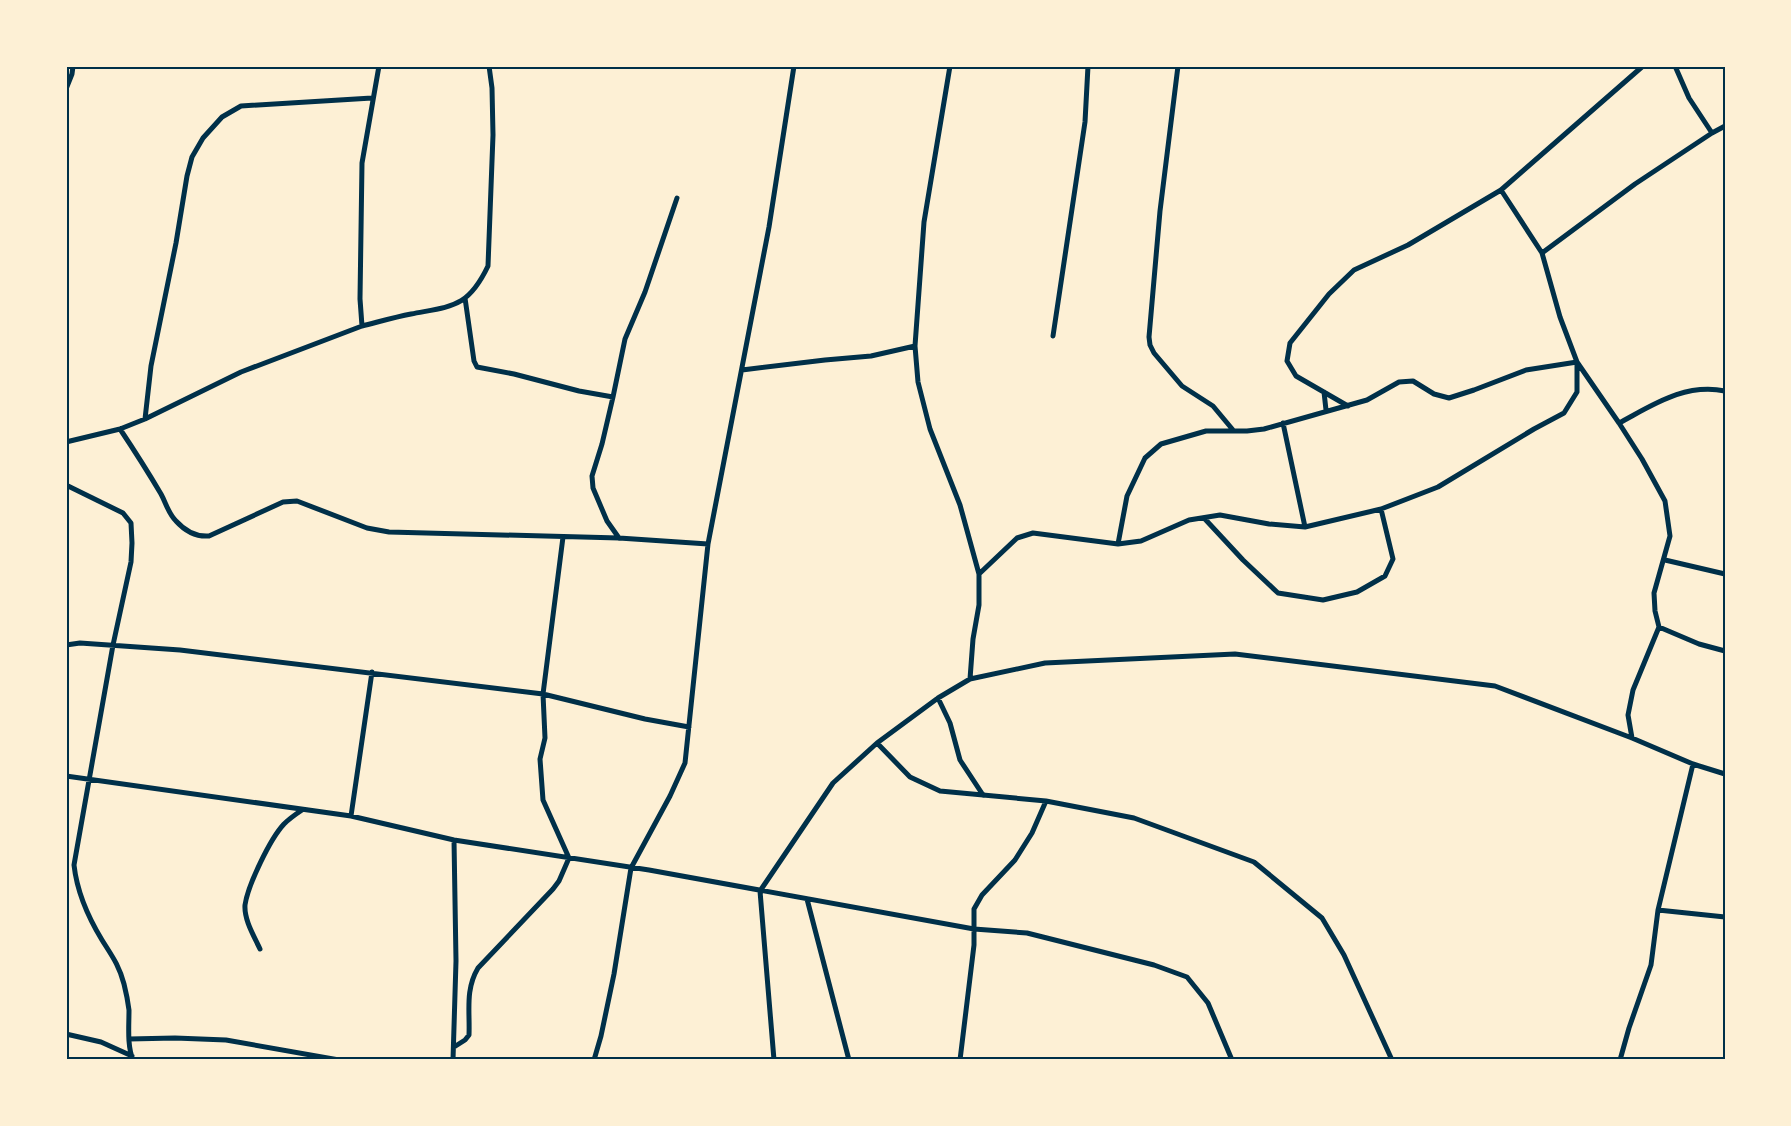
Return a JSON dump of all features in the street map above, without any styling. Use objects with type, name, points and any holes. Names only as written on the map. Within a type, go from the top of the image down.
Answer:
[{"type":"street","points":[[66,89],[73,66]]},
{"type":"street","points":[[362,326],[360,299],[362,163],[379,66]]},
{"type":"street","points":[[66,442],[120,429],[145,419],[241,372],[362,326],[439,309],[465,298],[479,284],[488,266],[493,135],[492,88],[489,66]]},
{"type":"street","points":[[594,1060],[614,974],[631,868],[670,796],[685,763],[708,544],[769,227],[794,66]]},
{"type":"street","points":[[950,66],[924,222],[914,346],[918,382],[930,429],[960,504],[979,574],[979,605],[973,639],[970,679]]},
{"type":"street","points":[[1053,336],[1086,122],[1088,66]]},
{"type":"street","points":[[1178,66],[1160,211],[1149,337],[1150,345],[1154,353],[1182,386],[1214,406],[1233,430]]},
{"type":"street","points":[[1348,406],[1296,376],[1287,361],[1290,343],[1329,294],[1354,270],[1408,245],[1501,190],[1643,66]]},
{"type":"street","points":[[1675,66],[1688,98],[1712,133]]},
{"type":"street","points":[[145,419],[151,366],[176,242],[181,204],[192,157],[200,143],[222,117],[241,106],[372,98]]},
{"type":"street","points":[[1542,253],[1635,184],[1725,126]]},
{"type":"street","points":[[1501,190],[1542,253],[1560,317],[1578,362],[1642,459],[1665,501],[1670,536],[1654,593],[1659,627],[1633,690],[1628,715],[1632,738]]},
{"type":"street","points":[[619,538],[606,521],[598,504],[592,488],[592,476],[602,444],[625,339],[645,292],[678,198]]},
{"type":"street","points":[[465,298],[474,361],[477,367],[613,397]]},
{"type":"street","points":[[742,370],[871,356],[914,346]]},
{"type":"street","points":[[979,574],[1017,538],[1033,533],[1118,544],[1141,541],[1189,520],[1220,515],[1269,524],[1305,527],[1381,509],[1438,487],[1564,413],[1577,392],[1578,362]]},
{"type":"street","points":[[1118,544],[1127,496],[1145,458],[1160,444],[1206,431],[1264,429],[1367,400],[1399,382],[1413,381],[1434,394],[1449,398],[1526,370],[1578,362]]},
{"type":"street","points":[[1619,423],[1674,394],[1698,390],[1725,391]]},
{"type":"street","points":[[1324,392],[1326,410]]},
{"type":"street","points":[[1283,423],[1305,527]]},
{"type":"street","points":[[120,429],[162,496],[169,513],[176,522],[200,537],[209,536],[283,502],[297,501],[367,528],[389,532],[619,538],[708,544]]},
{"type":"street","points":[[66,485],[124,513],[131,523],[131,562],[113,645],[74,865],[76,883],[88,913],[117,961],[128,1008],[132,1058]]},
{"type":"street","points":[[1204,518],[1243,560],[1278,593],[1323,600],[1357,592],[1385,576],[1393,559],[1381,509]]},
{"type":"street","points":[[454,1047],[470,1035],[468,999],[471,980],[478,968],[554,889],[569,858],[543,800],[540,759],[545,738],[543,694],[563,537]]},
{"type":"street","points":[[1664,560],[1725,574]]},
{"type":"street","points":[[1659,627],[1699,644],[1725,651]]},
{"type":"street","points":[[66,645],[80,643],[180,650],[543,694],[645,719],[689,727]]},
{"type":"street","points":[[774,1060],[760,891],[833,783],[878,743],[938,698],[970,679],[1046,663],[1235,654],[1495,686],[1632,738],[1693,764],[1725,774]]},
{"type":"street","points":[[352,816],[372,672]]},
{"type":"street","points":[[938,698],[950,723],[960,760],[982,795]]},
{"type":"street","points":[[878,743],[910,777],[940,791],[1046,801],[1134,818],[1254,862],[1322,918],[1344,955],[1392,1060]]},
{"type":"street","points":[[1620,1060],[1628,1028],[1651,965],[1658,910],[1693,764]]},
{"type":"street","points":[[66,776],[352,816],[454,840],[631,868],[974,929],[1027,933],[1154,965],[1187,978],[1208,1003],[1232,1060]]},
{"type":"street","points":[[960,1060],[974,945],[974,909],[982,895],[1016,860],[1032,833],[1046,801]]},
{"type":"street","points":[[260,949],[247,922],[245,906],[252,884],[275,836],[284,823],[302,810]]},
{"type":"street","points":[[453,1060],[456,961],[454,840]]},
{"type":"street","points":[[807,899],[849,1060]]},
{"type":"street","points":[[1658,910],[1725,917]]},
{"type":"street","points":[[66,1034],[101,1042],[132,1058]]},
{"type":"street","points":[[129,1039],[226,1040],[339,1060]]}]
